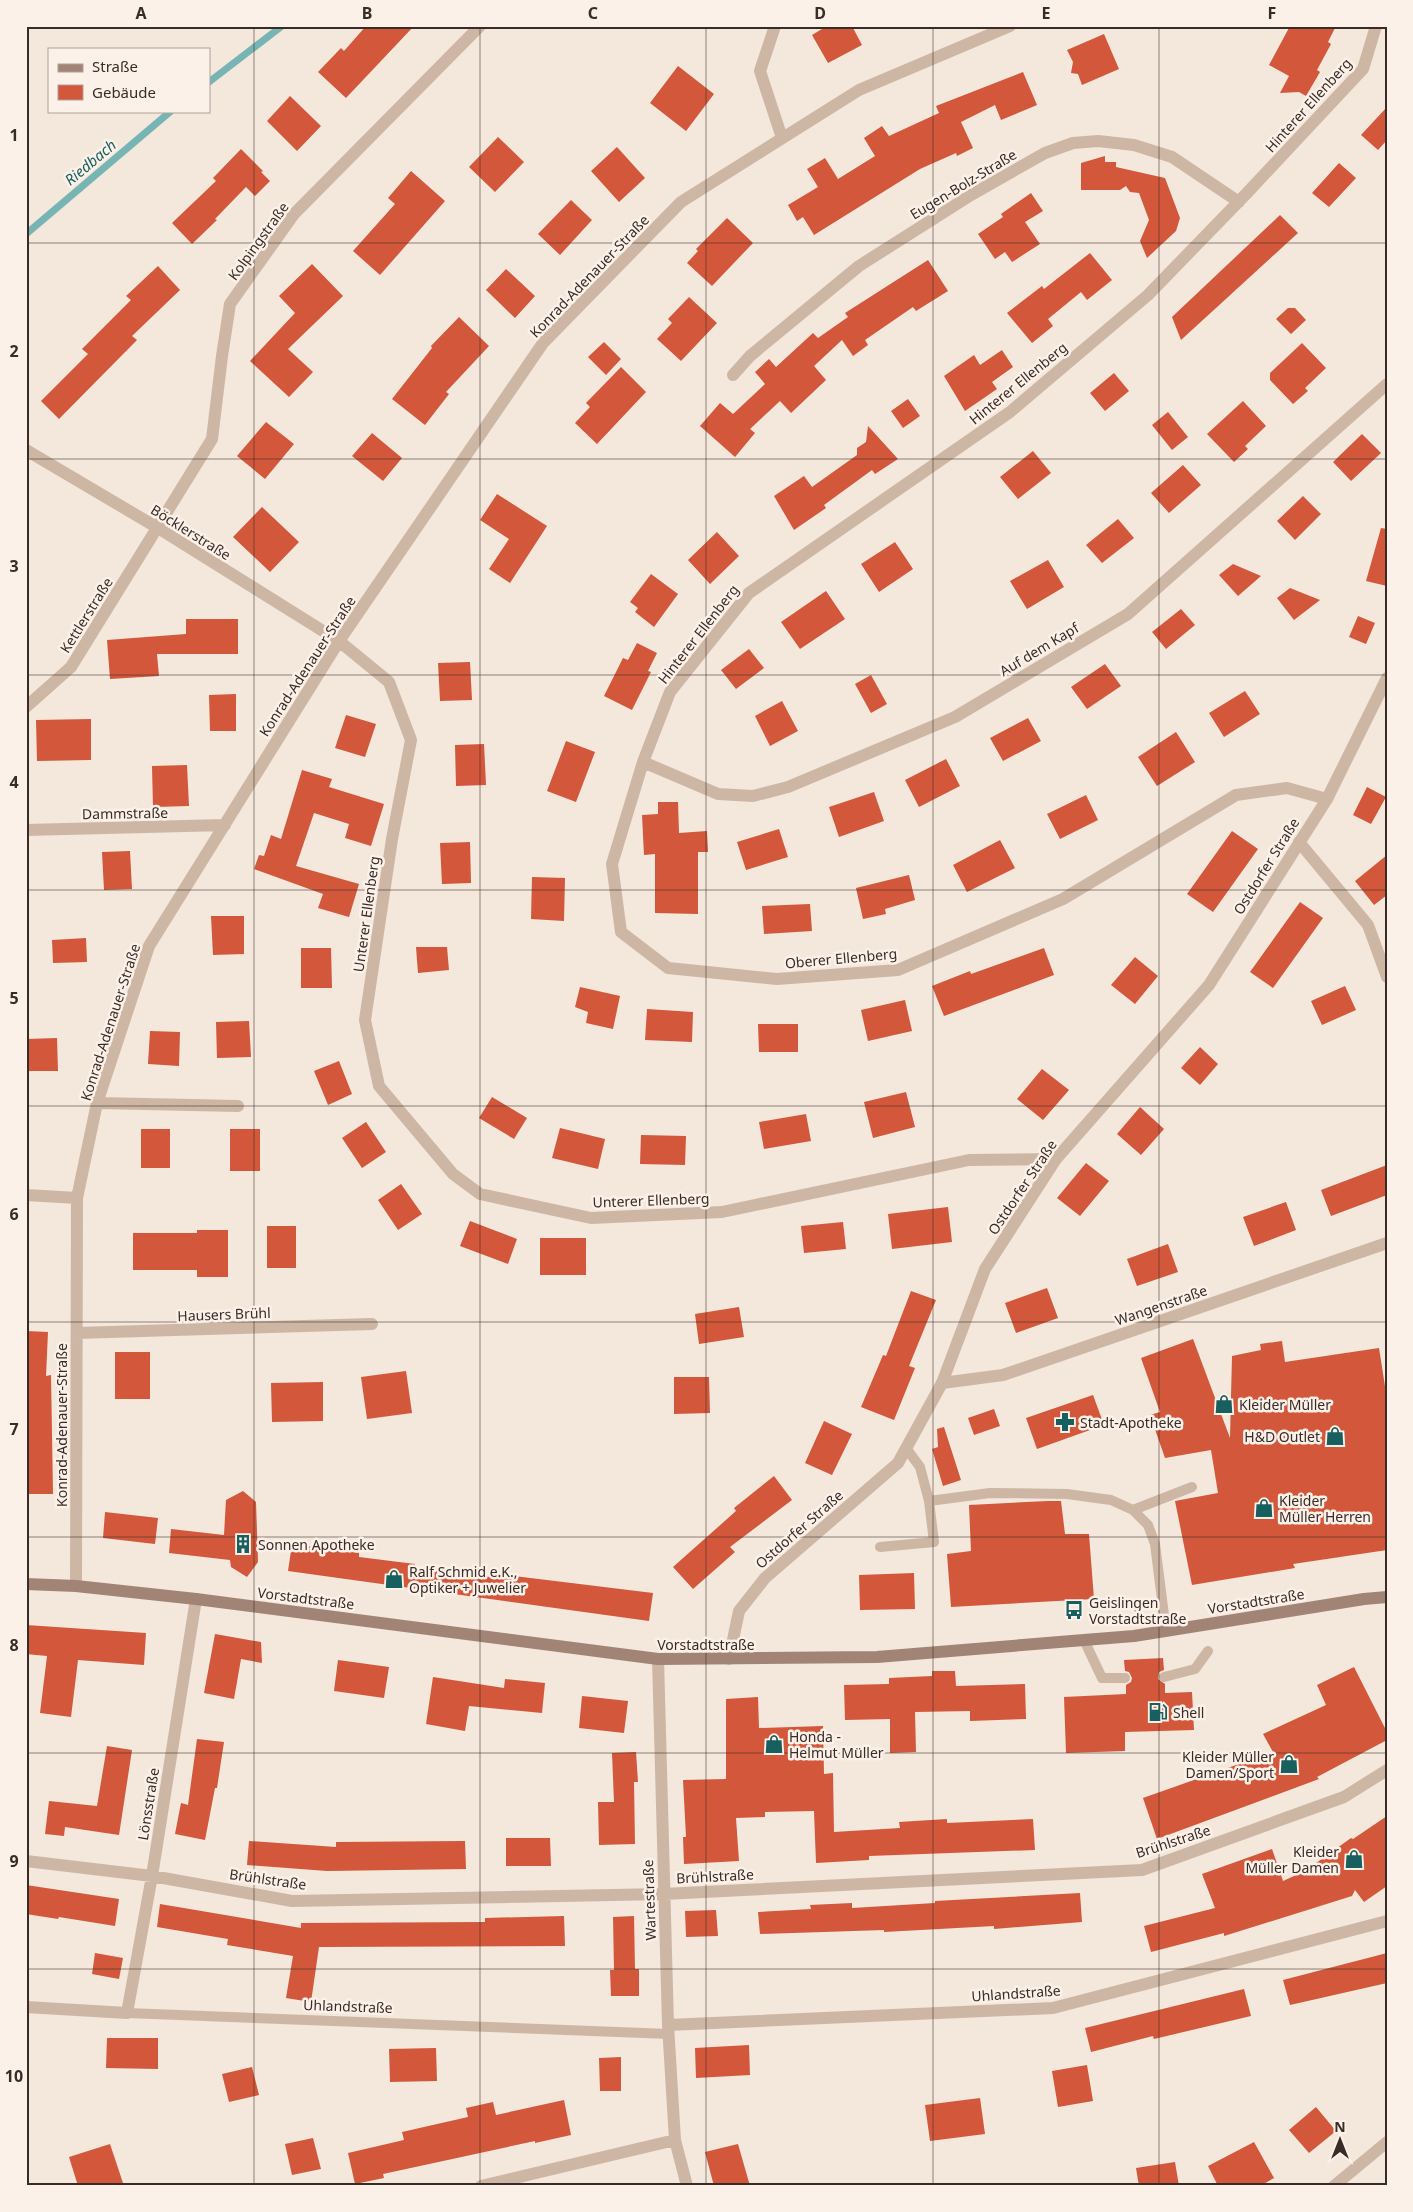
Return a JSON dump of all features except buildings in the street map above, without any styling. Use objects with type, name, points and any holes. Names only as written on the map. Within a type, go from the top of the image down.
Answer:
[{"type":"main road","name":"Vorstadtstraße","points":[[26,1584],[76,1586],[196,1599],[658,1659],[877,1657],[1084,1640],[1166,1631],[1384,1599]]},
{"type":"street","name":"Kolpingstraße","points":[[158,528],[212,439],[230,304],[294,214],[480,26]]},
{"type":"street","points":[[775,26],[760,71],[782,138]]},
{"type":"street","name":"Konrad-Adenauer-Straße","points":[[76,1586],[77,1198],[97,1104],[150,946],[339,641],[543,343],[681,202],[858,90],[1010,26]]},
{"type":"street","name":"Hinterer Ellenberg","points":[[643,762],[670,692],[748,593],[1010,412],[1148,295],[1239,202],[1363,69],[1376,26]]},
{"type":"street","name":"Eugen-Bolz-Straße","points":[[733,375],[750,356],[858,266],[971,195],[1044,153],[1072,144],[1098,141],[1134,145],[1172,157],[1239,202]]},
{"type":"street","name":"Auf dem Kapf","points":[[643,762],[718,794],[753,796],[788,787],[955,717],[1128,614],[1387,384]]},
{"type":"street","name":"Böcklerstraße","points":[[26,450],[158,528],[339,641]]},
{"type":"street","name":"Kettlerstraße","points":[[26,707],[72,667],[158,528]]},
{"type":"street","name":"Unterer Ellenberg","points":[[339,641],[389,682],[411,740],[392,839],[365,1020],[380,1086],[453,1174],[480,1194],[591,1218],[722,1212],[969,1160],[1056,1159]]},
{"type":"street","name":"Ostdorfer Straße","points":[[729,1659],[739,1611],[765,1578],[898,1463],[942,1383],[984,1269],[1056,1159],[1209,985],[1327,798],[1387,678]]},
{"type":"street","name":"Oberer Ellenberg","points":[[643,762],[612,864],[621,932],[668,968],[776,979],[898,970],[1063,899],[1236,795],[1287,788],[1327,798]]},
{"type":"street","name":"Dammstraße","points":[[26,830],[225,825]]},
{"type":"street","points":[[1299,842],[1368,925],[1387,977]]},
{"type":"street","points":[[97,1104],[238,1106]]},
{"type":"street","points":[[26,1195],[77,1198]]},
{"type":"street","name":"Wangenstraße","points":[[942,1383],[1003,1375],[1387,1243]]},
{"type":"street","name":"Hausers Brühl","points":[[77,1334],[372,1324]]},
{"type":"street","name":"Lönsstraße","points":[[128,2013],[196,1599]]},
{"type":"street","name":"Wartestraße","points":[[658,1659],[664,1894],[675,2140],[687,2186]]},
{"type":"street","name":"Brühlstraße","points":[[26,1861],[152,1876],[292,1901],[664,1894],[1142,1870],[1344,1797],[1387,1770]]},
{"type":"street","name":"Uhlandstraße","points":[[669,2029],[1053,2008],[1387,1921]]},
{"type":"street","name":"Uhlandstraße","points":[[26,2007],[128,2013]]},
{"type":"street","points":[[481,2186],[675,2140]]},
{"type":"street","points":[[1334,2186],[1387,2142]]},
{"type":"lane","points":[[880,1547],[934,1542],[929,1502],[920,1466],[906,1448]]},
{"type":"lane","points":[[1133,1510],[1192,1486]]},
{"type":"lane","points":[[929,1502],[990,1493],[1066,1494],[1111,1500],[1133,1510],[1148,1525],[1154,1544],[1166,1631]]},
{"type":"lane","points":[[1084,1640],[1102,1678],[1125,1678]]},
{"type":"lane","points":[[1164,1677],[1195,1669],[1208,1651]]},
{"type":"lane","name":"Uhlandstraße","points":[[128,2013],[669,2029]]},
{"type":"waterway","name":"Riedbach","points":[[210,81],[282,26]]},
{"type":"waterway","name":"Riedbach","points":[[26,234],[170,112]]},
{"type":"place","name":"Kleider Müller","points":[[1224,1404]]},
{"type":"place","name":"Stadt-Apotheke","points":[[1065,1422]]},
{"type":"place","name":"H&D Outlet","points":[[1335,1436]]},
{"type":"place","name":"Kleider Müller Herren","points":[[1264,1508]]},
{"type":"place","name":"Sonnen Apotheke","points":[[243,1544]]},
{"type":"place","name":"Ralf Schmid e.K., Optiker + Juwelier","points":[[394,1579]]},
{"type":"place","name":"Geislingen Vorstadtstraße","points":[[1074,1610]]},
{"type":"place","name":"Shell","points":[[1158,1712]]},
{"type":"place","name":"Honda - Helmut Müller","points":[[774,1744]]},
{"type":"place","name":"Kleider Müller Damen/Sport","points":[[1289,1764]]},
{"type":"place","name":"Kleider Müller Damen","points":[[1354,1859]]}]
